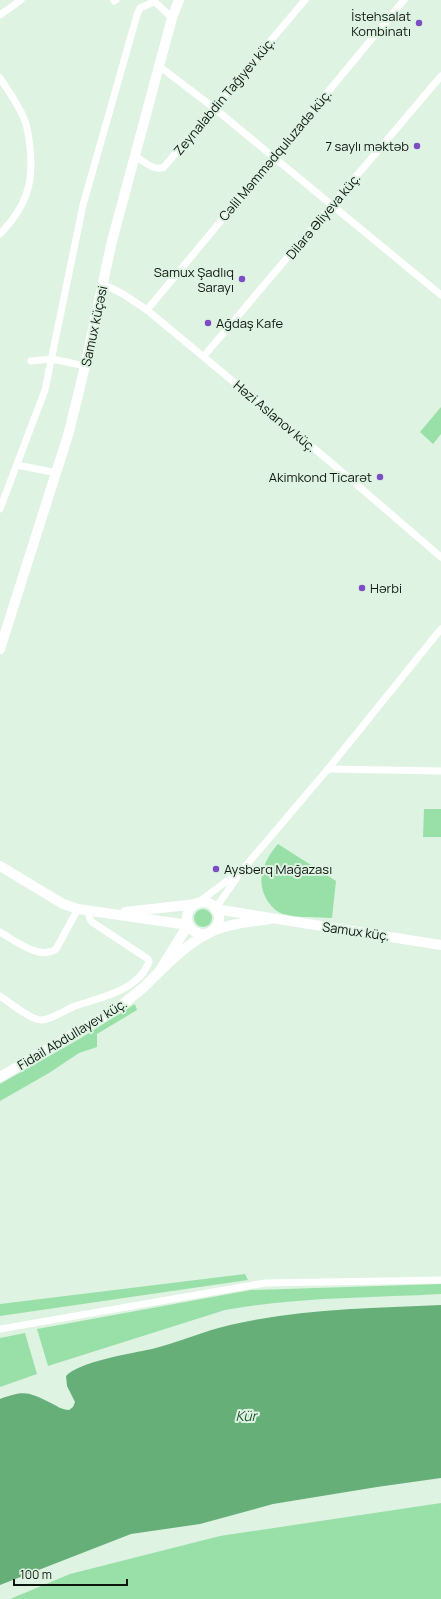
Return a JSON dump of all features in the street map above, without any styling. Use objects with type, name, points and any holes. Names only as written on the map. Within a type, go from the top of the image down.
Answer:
[{"type":"main road","name":"Samux küçəsi","points":[[0,649],[69,432],[86,366],[112,241],[172,18],[179,0]]},
{"type":"main road","points":[[0,866],[63,904],[78,909],[89,912],[188,925]]},
{"type":"main road","points":[[109,914],[200,903],[208,904],[215,909],[218,913],[218,923],[212,930],[184,949],[158,972]]},
{"type":"main road","points":[[196,904],[189,911],[187,920],[191,929],[199,934],[270,919]]},
{"type":"main road","name":"Samux küç.","points":[[215,909],[270,919],[441,945]]},
{"type":"main road","points":[[158,972],[188,925]]},
{"type":"main road","name":"Fidail Abdullayev küç.","points":[[0,1078],[118,1008],[144,987],[158,972]]},
{"type":"street","points":[[0,14],[21,0]]},
{"type":"street","name":"Zeynalabdin Tağıyev küç.","points":[[135,156],[155,168],[160,169],[164,167],[305,0]]},
{"type":"street","name":"Cəlil Məmmədquluzadə küç.","points":[[147,310],[404,0]]},
{"type":"street","points":[[0,509],[45,390],[83,205],[137,15],[140,8],[154,1],[172,18]]},
{"type":"street","points":[[159,66],[214,108],[441,295]]},
{"type":"street","name":"Dilarə Əliyeva küç.","points":[[204,356],[441,76]]},
{"type":"street","points":[[0,78],[18,106],[25,122],[32,166],[29,188],[11,222],[0,234]]},
{"type":"street","name":"Həzi Aslanov küç.","points":[[102,284],[118,291],[147,310],[440,553]]},
{"type":"street","points":[[31,361],[52,360],[86,366]]},
{"type":"street","points":[[17,465],[57,473]]},
{"type":"street","points":[[215,909],[243,869],[328,769],[441,629]]},
{"type":"street","points":[[328,769],[441,771]]},
{"type":"street","points":[[196,904],[243,869]]},
{"type":"street","points":[[0,932],[35,952],[52,952],[56,949],[78,909]]},
{"type":"street","points":[[0,996],[35,1019],[42,1020],[74,1006],[122,990],[137,978],[147,968],[149,962],[148,959],[92,922],[89,917],[89,912]]},
{"type":"street","points":[[0,1329],[265,1283],[441,1280]]},
{"type":"shaded area","points":[[441,407],[441,434],[433,444],[420,432]]},
{"type":"shaded area","points":[[424,809],[441,809],[441,837],[423,837]]},
{"type":"shaded area","points":[[278,844],[336,881],[332,918],[288,915],[280,913],[272,907],[263,893],[262,878],[265,863]]},
{"type":"shaded area","points":[[203,909],[209,912],[212,918],[209,924],[203,927],[197,924],[194,918],[197,912]]},
{"type":"shaded area","points":[[135,1004],[137,1010],[97,1034],[97,1047],[79,1053],[49,1073],[0,1101],[0,1084],[81,1038]]},
{"type":"shaded area","points":[[245,1274],[248,1280],[0,1316],[0,1304]]},
{"type":"shaded area","points":[[441,1284],[441,1294],[306,1300],[225,1310],[48,1366],[37,1329],[251,1290]]},
{"type":"shaded area","points":[[25,1333],[37,1374],[0,1387],[0,1338]]},
{"type":"shaded area","points":[[441,1503],[441,1599],[10,1599],[70,1574],[220,1536]]},
{"type":"water","name":"Kür","points":[[441,1305],[441,1478],[273,1504],[200,1524],[131,1534],[0,1585],[0,1399],[21,1393],[37,1396],[62,1409],[69,1410],[73,1407],[75,1402],[67,1386],[66,1376],[72,1371],[93,1362],[152,1349],[220,1327],[256,1320],[309,1312]]},
{"type":"place","name":"İstehsalat Kombinatı","points":[[419,23]]},
{"type":"place","name":"7 saylı məktəb","points":[[417,146]]},
{"type":"place","name":"Samux Şadlıq Sarayı","points":[[242,279]]},
{"type":"place","name":"Ağdaş Kafe","points":[[208,323]]},
{"type":"place","name":"Akimkond Ticarət","points":[[380,477]]},
{"type":"place","name":"Hərbi","points":[[362,588]]},
{"type":"place","name":"Aysberq Mağazası","points":[[216,869]]}]
